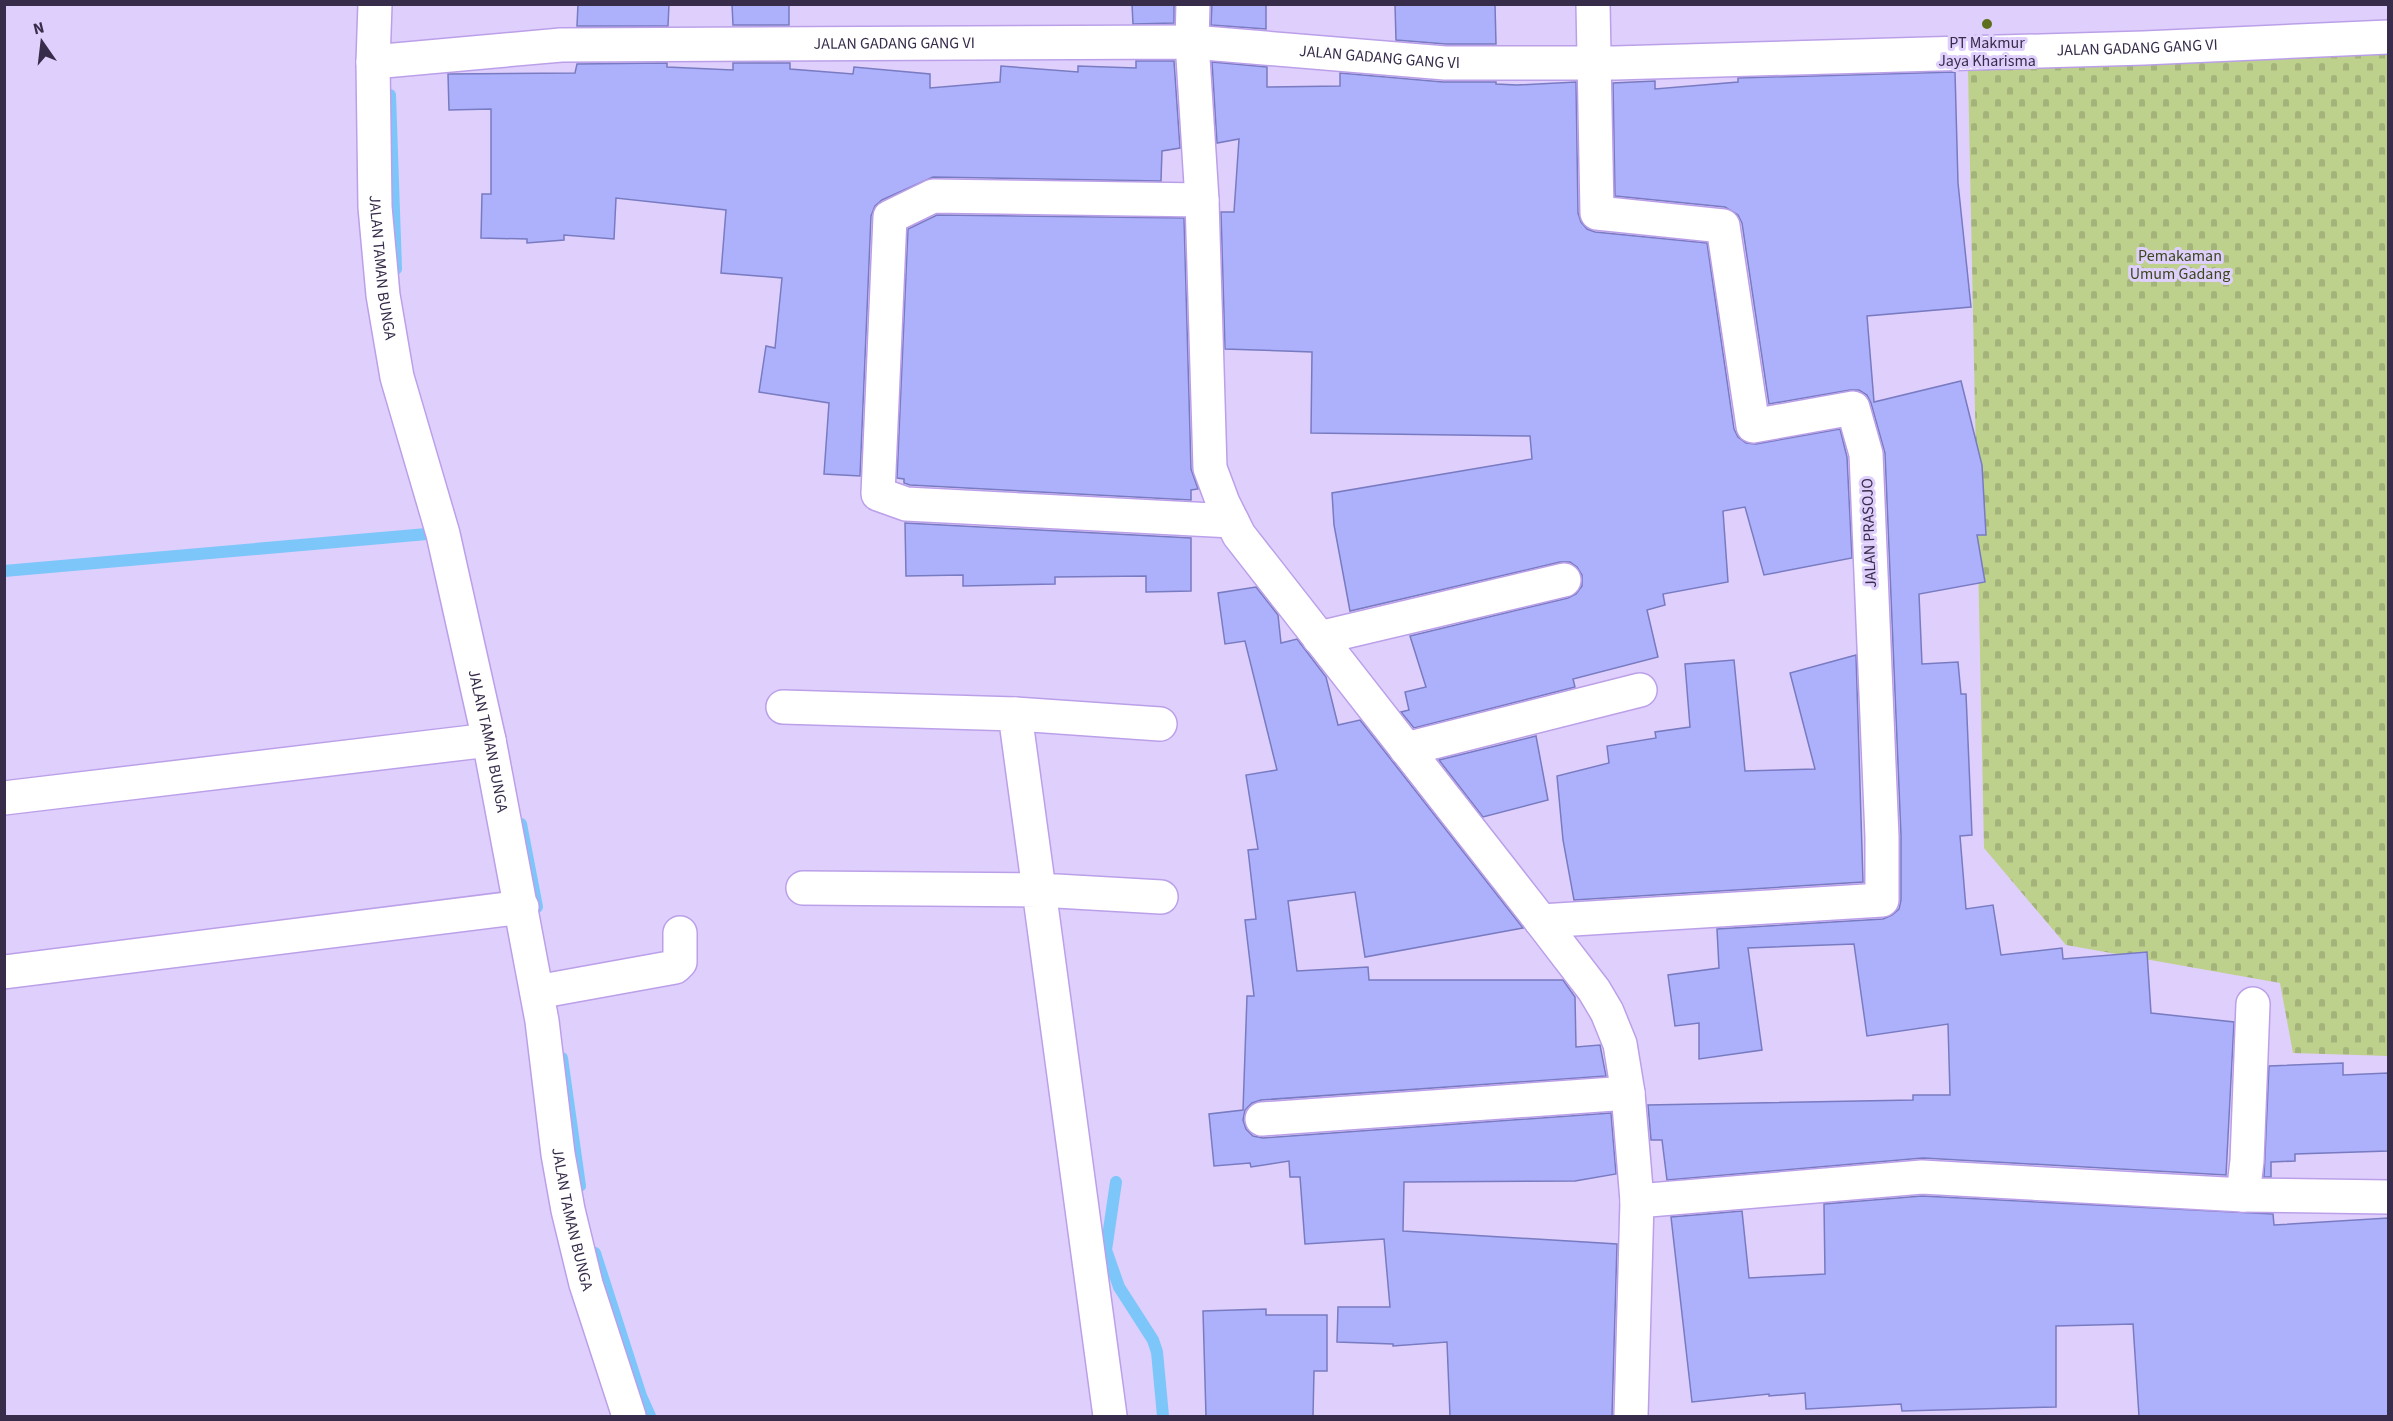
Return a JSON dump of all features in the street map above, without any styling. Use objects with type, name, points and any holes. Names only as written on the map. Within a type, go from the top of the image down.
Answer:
[{"type":"street","name":"JALAN TAMAN BUNGA","points":[[375,4],[373,62],[375,207],[383,296],[394,365],[443,534],[489,740],[522,907],[551,989],[558,1154],[568,1210],[601,1335],[629,1416]]},
{"type":"street","points":[[1193,4],[1192,42],[1202,200],[1210,468],[1222,503],[1239,535],[1541,921],[1607,1012],[1620,1044],[1628,1093],[1637,1201],[1631,1416]]},
{"type":"street","points":[[1593,4],[1593,63]]},
{"type":"street","name":"JALAN GADANG GANG VI","points":[[373,62],[561,45],[1192,42],[1445,63],[1593,63],[2145,48],[2388,37]]},
{"type":"street","name":"JALAN PRASOJO","points":[[1541,921],[1882,900],[1882,837],[1866,454],[1853,408],[1753,426],[1723,226],[1597,213],[1593,63]]},
{"type":"street","points":[[1202,200],[933,196],[890,217],[878,494],[906,504],[1232,521]]},
{"type":"street","points":[[1319,638],[1564,580]]},
{"type":"street","points":[[1406,749],[1640,690]]},
{"type":"street","points":[[783,707],[1016,714],[1160,724]]},
{"type":"street","points":[[1016,714],[1110,1416]]},
{"type":"street","points":[[4,798],[489,740]]},
{"type":"street","points":[[803,888],[1039,890],[1161,897]]},
{"type":"street","points":[[4,972],[522,907]]},
{"type":"street","points":[[551,989],[675,967],[680,962],[680,933]]},
{"type":"street","points":[[2242,1194],[2247,1161],[2253,1004]]},
{"type":"street","points":[[1262,1119],[1628,1093]]},
{"type":"street","points":[[1637,1201],[1923,1177],[2242,1194],[2388,1197]]},
{"type":"green space","name":"Pemakaman Umum Gadang","points":[[2388,41],[2388,1056],[2293,1053],[2280,983],[2066,945],[1984,848],[1968,69]]},
{"type":"building","points":[[578,4],[669,4],[668,26],[577,26]]},
{"type":"building","points":[[732,4],[789,4],[789,25],[733,25]]},
{"type":"building","points":[[1132,4],[1174,4],[1174,23],[1133,24]]},
{"type":"building","points":[[1212,4],[1266,4],[1266,29],[1211,25]]},
{"type":"building","points":[[1395,4],[1495,4],[1496,44],[1446,44],[1396,40]]},
{"type":"building","points":[[1136,61],[1174,61],[1180,148],[1162,151],[1161,181],[933,177],[882,200],[875,206],[871,216],[860,476],[824,474],[829,403],[759,392],[766,346],[775,348],[782,278],[721,273],[726,210],[616,198],[614,239],[564,235],[564,240],[527,243],[527,239],[481,238],[482,194],[491,194],[491,109],[449,110],[448,74],[575,73],[577,64],[667,63],[667,67],[733,70],[733,63],[790,63],[790,69],[853,74],[854,67],[930,74],[930,88],[1000,82],[1001,66],[1078,72],[1078,66],[1136,68]]},
{"type":"building","points":[[1212,62],[1267,67],[1267,87],[1340,86],[1340,73],[1443,82],[1496,82],[1496,84],[1517,85],[1576,82],[1578,213],[1581,222],[1587,229],[1595,232],[1707,243],[1734,429],[1738,437],[1746,443],[1756,444],[1840,429],[1847,457],[1852,558],[1764,575],[1745,507],[1723,511],[1728,582],[1663,594],[1665,605],[1647,610],[1658,657],[1573,679],[1575,687],[1414,728],[1401,712],[1409,710],[1405,692],[1426,687],[1410,636],[1568,598],[1576,594],[1582,586],[1582,575],[1570,562],[1560,562],[1350,611],[1334,525],[1332,493],[1532,459],[1530,436],[1311,433],[1312,352],[1225,349],[1221,212],[1234,212],[1239,139],[1217,143]]},
{"type":"building","points":[[1955,72],[1958,183],[1971,307],[1867,316],[1874,402],[1961,381],[1982,465],[1986,535],[1977,535],[1985,582],[1919,594],[1922,664],[1958,662],[1961,694],[1966,694],[1972,835],[1960,836],[1966,909],[1993,905],[2001,955],[2062,948],[2063,959],[2147,952],[2151,1013],[2234,1022],[2226,1175],[1923,1158],[1667,1180],[1662,1140],[1651,1140],[1648,1105],[1913,1100],[1913,1095],[1950,1095],[1948,1024],[1867,1036],[1854,944],[1748,948],[1762,1050],[1699,1059],[1699,1023],[1675,1026],[1668,975],[1719,968],[1717,929],[1883,919],[1899,909],[1901,836],[1885,453],[1871,403],[1867,395],[1859,390],[1769,404],[1742,223],[1738,215],[1725,207],[1615,196],[1613,83],[1655,81],[1655,89],[1738,82],[1738,78]]},
{"type":"building","points":[[937,215],[1184,218],[1191,469],[1198,489],[1191,490],[1191,500],[910,485],[904,483],[904,479],[897,478],[908,229]]},
{"type":"building","points":[[905,523],[1191,538],[1191,591],[1146,592],[1146,576],[1055,577],[1055,584],[963,586],[963,575],[906,576]]},
{"type":"building","points":[[1256,587],[1278,615],[1281,643],[1297,639],[1326,677],[1338,725],[1360,720],[1523,928],[1365,957],[1355,892],[1288,901],[1297,971],[1368,967],[1369,980],[1563,980],[1575,997],[1576,1047],[1600,1045],[1606,1076],[1261,1100],[1252,1103],[1245,1110],[1243,1120],[1246,1129],[1253,1136],[1263,1138],[1611,1113],[1616,1174],[1575,1181],[1404,1182],[1403,1231],[1617,1244],[1612,1416],[1450,1416],[1447,1342],[1393,1346],[1393,1344],[1337,1342],[1338,1307],[1390,1307],[1384,1239],[1305,1244],[1300,1177],[1290,1177],[1289,1161],[1251,1167],[1250,1163],[1214,1166],[1209,1114],[1243,1110],[1247,996],[1254,996],[1245,920],[1256,919],[1248,850],[1258,849],[1246,775],[1277,770],[1245,641],[1225,644],[1218,593]]},
{"type":"building","points":[[1856,655],[1863,882],[1574,900],[1563,840],[1557,776],[1609,763],[1607,746],[1656,738],[1655,732],[1690,727],[1685,664],[1734,660],[1745,771],[1815,769],[1790,673]]},
{"type":"building","points":[[1536,736],[1548,800],[1483,817],[1439,760]]},
{"type":"building","points":[[2343,1063],[2343,1075],[2388,1073],[2388,1151],[2295,1154],[2295,1161],[2271,1162],[2271,1177],[2264,1177],[2269,1066]]},
{"type":"building","points":[[1922,1196],[2273,1214],[2274,1225],[2388,1218],[2388,1416],[2139,1416],[2133,1324],[2056,1326],[2056,1407],[1902,1411],[1901,1404],[1806,1409],[1805,1393],[1769,1396],[1769,1394],[1692,1402],[1671,1217],[1742,1211],[1749,1278],[1825,1274],[1824,1204]]},
{"type":"building","points":[[1266,1309],[1266,1315],[1327,1315],[1327,1371],[1314,1371],[1313,1416],[1206,1416],[1203,1311]]},
{"type":"waterway","points":[[390,95],[396,269]]},
{"type":"waterway","points":[[4,571],[427,534]]},
{"type":"waterway","points":[[521,824],[537,907]]},
{"type":"waterway","points":[[562,1058],[580,1186]]},
{"type":"waterway","points":[[1116,1182],[1106,1250],[1119,1287],[1153,1340],[1157,1352],[1163,1416]]},
{"type":"waterway","points":[[595,1253],[641,1396],[650,1416]]},
{"type":"place","name":"PT Makmur Jaya Kharisma","points":[[1987,24]]}]
